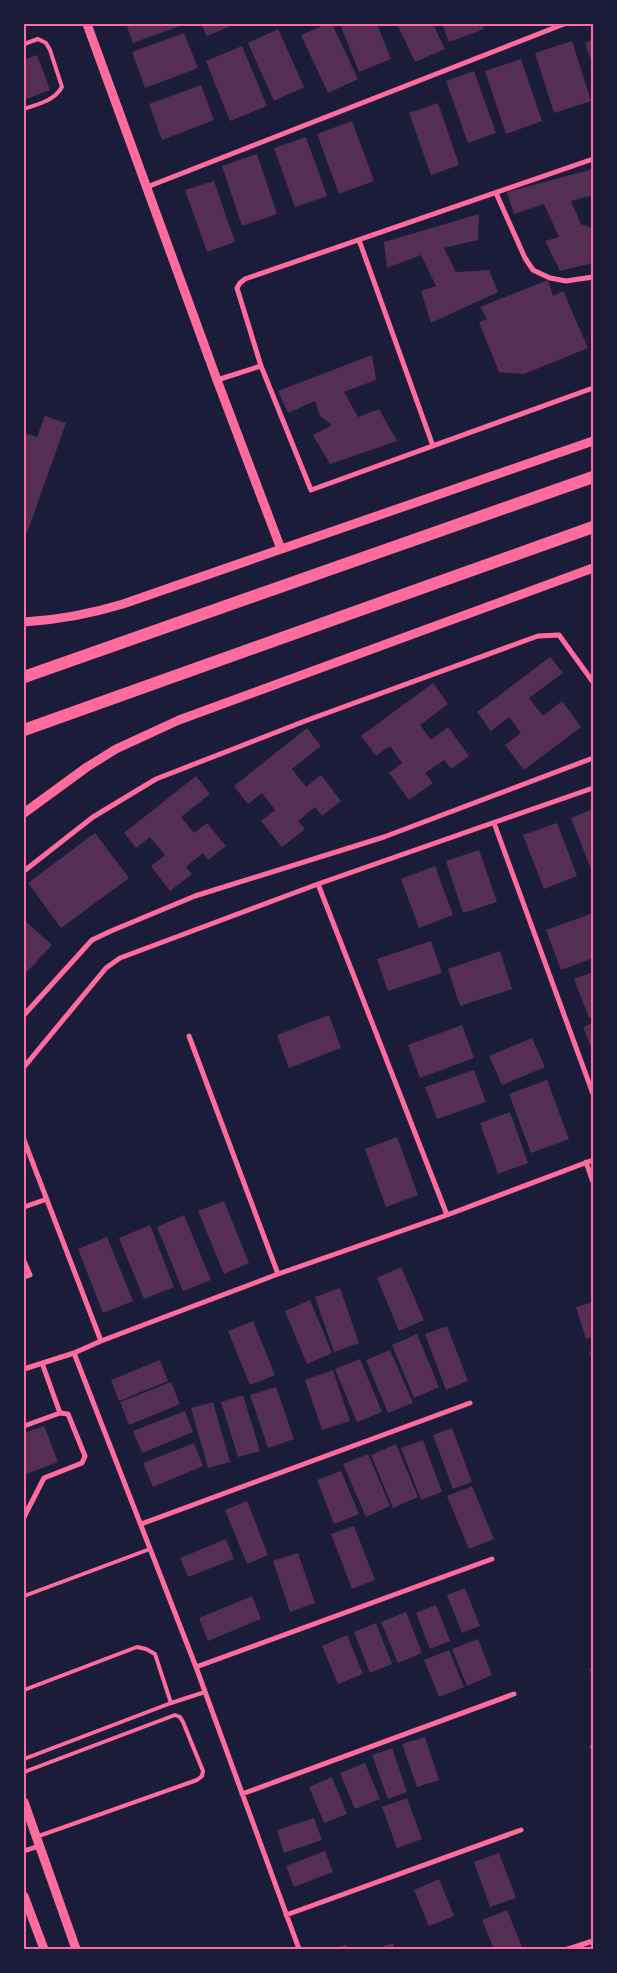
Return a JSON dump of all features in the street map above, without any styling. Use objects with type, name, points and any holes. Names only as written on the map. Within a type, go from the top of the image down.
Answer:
[{"type":"main road","points":[[24,677],[593,477]]},
{"type":"main road","points":[[24,730],[593,527]]},
{"type":"street","points":[[87,24],[281,549]]},
{"type":"street","points":[[147,186],[564,24]]},
{"type":"street","points":[[593,159],[245,279],[237,288],[261,366],[311,490],[593,388]]},
{"type":"street","points":[[496,193],[524,258],[533,270],[550,278],[566,281],[593,277]]},
{"type":"street","points":[[359,240],[433,446]]},
{"type":"street","points":[[217,380],[261,366]]},
{"type":"street","points":[[24,622],[54,620],[103,610],[593,441]]},
{"type":"street","points":[[24,813],[87,767],[116,749],[179,720],[593,570]]},
{"type":"street","points":[[24,871],[93,817],[156,779],[305,720],[538,636],[559,635],[593,682]]},
{"type":"street","points":[[24,1015],[92,940],[104,934],[195,896],[384,837],[593,758]]},
{"type":"street","points":[[24,1067],[106,968],[120,958],[318,884],[593,788]]},
{"type":"street","points":[[494,823],[593,1094]]},
{"type":"street","points":[[318,884],[447,1215]]},
{"type":"street","points":[[189,1036],[278,1274]]},
{"type":"street","points":[[24,1140],[101,1341]]},
{"type":"street","points":[[24,1369],[74,1353],[278,1274],[447,1215],[593,1160]]},
{"type":"street","points":[[586,1162],[593,1182]]},
{"type":"street","points":[[24,1207],[47,1199]]},
{"type":"street","points":[[24,1261],[30,1275],[24,1277]]},
{"type":"street","points":[[74,1353],[196,1667],[299,1949]]},
{"type":"street","points":[[42,1363],[60,1413]]},
{"type":"street","points":[[141,1524],[470,1403]]},
{"type":"street","points":[[24,1426],[60,1413],[68,1414],[85,1456],[82,1463],[44,1478],[24,1517]]},
{"type":"street","points":[[196,1667],[492,1559]]},
{"type":"street","points":[[242,1794],[514,1694]]},
{"type":"street","points":[[24,1802],[26,1814],[76,1949]]},
{"type":"street","points":[[286,1915],[521,1830]]},
{"type":"street","points":[[24,1851],[38,1846]]},
{"type":"street","points":[[24,1896],[44,1949]]},
{"type":"street","points":[[568,1949],[593,1941]]},
{"type":"lane","points":[[24,44],[38,39],[46,43],[62,87],[52,99],[24,110]]},
{"type":"lane","points":[[24,1596],[150,1549]]},
{"type":"lane","points":[[24,1690],[138,1647],[155,1654],[172,1703]]},
{"type":"lane","points":[[24,1759],[205,1692]]},
{"type":"lane","points":[[24,1772],[175,1715],[180,1717],[183,1722],[202,1772],[202,1776],[197,1780],[35,1837]]},
{"type":"building","points":[[126,24],[185,24],[133,43]]},
{"type":"building","points":[[201,24],[235,24],[207,36]]},
{"type":"building","points":[[327,24],[332,24],[358,79],[328,93],[301,35]]},
{"type":"building","points":[[340,24],[377,24],[391,59],[359,72]]},
{"type":"building","points":[[397,24],[433,24],[445,49],[415,62]]},
{"type":"building","points":[[442,24],[482,24],[484,29],[449,42]]},
{"type":"building","points":[[278,29],[304,87],[274,101],[248,43]]},
{"type":"building","points":[[184,33],[198,68],[145,88],[132,52]]},
{"type":"building","points":[[593,40],[593,65],[585,43]]},
{"type":"building","points":[[572,41],[591,101],[554,113],[535,53]]},
{"type":"building","points":[[242,46],[267,106],[230,121],[206,61]]},
{"type":"building","points":[[37,55],[50,90],[24,100],[24,60]]},
{"type":"building","points":[[521,59],[542,121],[506,134],[485,71]]},
{"type":"building","points":[[474,71],[496,133],[468,143],[446,81]]},
{"type":"building","points":[[201,85],[214,120],[162,140],[149,104]]},
{"type":"building","points":[[438,103],[459,165],[431,175],[409,113]]},
{"type":"building","points":[[352,121],[374,181],[339,194],[317,134]]},
{"type":"building","points":[[306,137],[327,196],[295,207],[274,148]]},
{"type":"building","points":[[257,154],[277,214],[242,226],[222,166]]},
{"type":"building","points":[[593,169],[593,195],[571,201],[581,224],[593,229],[593,263],[560,271],[545,241],[559,237],[544,204],[514,214],[507,192]]},
{"type":"building","points":[[214,181],[235,242],[207,252],[185,190]]},
{"type":"building","points":[[479,214],[478,240],[444,248],[456,272],[489,270],[498,292],[431,323],[421,291],[436,286],[421,255],[387,268],[384,242]]},
{"type":"building","points":[[548,280],[553,296],[563,291],[588,348],[524,374],[499,372],[479,322],[487,319],[480,307]]},
{"type":"building","points":[[372,355],[376,380],[344,392],[358,417],[379,409],[397,441],[330,464],[313,435],[332,425],[320,416],[315,401],[288,413],[278,391]]},
{"type":"building","points":[[45,416],[66,423],[27,533],[24,531],[24,433],[37,437]]},
{"type":"building","points":[[550,657],[563,673],[529,698],[543,716],[562,701],[581,727],[524,770],[505,745],[521,733],[509,717],[491,731],[477,712]]},
{"type":"building","points":[[433,683],[448,704],[420,725],[431,740],[448,727],[469,756],[451,769],[444,760],[425,773],[433,783],[409,800],[389,773],[402,763],[390,746],[376,756],[361,736]]},
{"type":"building","points":[[307,728],[321,746],[292,769],[306,787],[321,775],[341,801],[322,816],[315,807],[298,821],[305,829],[282,847],[261,821],[275,810],[262,793],[248,804],[234,786]]},
{"type":"building","points":[[196,776],[210,794],[181,817],[194,833],[207,823],[226,846],[208,860],[203,853],[186,867],[192,874],[170,891],[151,866],[165,855],[150,837],[136,848],[124,833]]},
{"type":"building","points":[[593,809],[593,868],[591,869],[571,818]]},
{"type":"building","points":[[557,823],[577,876],[544,889],[523,835]]},
{"type":"building","points":[[95,833],[129,878],[61,928],[28,883]]},
{"type":"building","points":[[479,850],[497,902],[463,913],[446,861]]},
{"type":"building","points":[[435,866],[453,915],[419,928],[401,879]]},
{"type":"building","points":[[593,913],[593,958],[561,970],[546,930]]},
{"type":"building","points":[[24,920],[52,945],[24,975]]},
{"type":"building","points":[[431,941],[442,973],[388,991],[377,959]]},
{"type":"building","points":[[500,951],[512,989],[460,1006],[448,969]]},
{"type":"building","points":[[593,972],[593,1016],[589,1018],[574,979]]},
{"type":"building","points":[[329,1015],[341,1048],[289,1068],[277,1035]]},
{"type":"building","points":[[593,1023],[593,1049],[592,1050],[583,1027]]},
{"type":"building","points":[[462,1025],[474,1058],[420,1078],[408,1045]]},
{"type":"building","points":[[532,1038],[545,1067],[502,1085],[489,1056]]},
{"type":"building","points":[[474,1070],[486,1102],[437,1119],[425,1087]]},
{"type":"building","points":[[547,1080],[569,1139],[531,1153],[509,1094]]},
{"type":"building","points":[[510,1112],[528,1163],[498,1174],[480,1123]]},
{"type":"building","points":[[397,1137],[418,1195],[386,1207],[365,1149]]},
{"type":"building","points":[[224,1201],[249,1263],[224,1274],[198,1211]]},
{"type":"building","points":[[184,1215],[211,1280],[183,1291],[157,1227]]},
{"type":"building","points":[[150,1225],[174,1287],[144,1299],[119,1238]]},
{"type":"building","points":[[107,1237],[133,1301],[103,1313],[78,1249]]},
{"type":"building","points":[[401,1267],[424,1320],[399,1331],[377,1278]]},
{"type":"building","points":[[340,1288],[359,1343],[334,1352],[315,1297]]},
{"type":"building","points":[[310,1300],[332,1353],[307,1364],[285,1311]]},
{"type":"building","points":[[593,1302],[593,1337],[586,1339],[576,1307]]},
{"type":"building","points":[[253,1321],[275,1375],[250,1385],[228,1331]]},
{"type":"building","points":[[447,1326],[468,1381],[446,1390],[425,1334]]},
{"type":"building","points":[[417,1334],[439,1387],[414,1398],[392,1345]]},
{"type":"building","points":[[390,1350],[413,1403],[388,1413],[366,1360]]},
{"type":"building","points":[[593,1350],[593,1363],[589,1352]]},
{"type":"building","points":[[360,1359],[382,1412],[357,1422],[335,1369]]},
{"type":"building","points":[[160,1360],[168,1381],[119,1401],[111,1380]]},
{"type":"building","points":[[333,1370],[350,1421],[322,1430],[305,1380]]},
{"type":"building","points":[[171,1382],[180,1404],[129,1425],[120,1402]]},
{"type":"building","points":[[276,1387],[294,1439],[268,1448],[250,1395]]},
{"type":"building","points":[[243,1395],[260,1451],[238,1457],[221,1402]]},
{"type":"building","points":[[213,1402],[230,1462],[208,1468],[191,1408]]},
{"type":"building","points":[[185,1411],[193,1432],[142,1453],[133,1431]]},
{"type":"building","points":[[44,1426],[58,1462],[24,1475],[24,1433]]},
{"type":"building","points":[[452,1428],[472,1482],[453,1489],[433,1435]]},
{"type":"building","points":[[423,1440],[442,1492],[421,1500],[401,1448]]},
{"type":"building","points":[[194,1443],[203,1466],[153,1487],[143,1463]]},
{"type":"building","points":[[396,1444],[418,1497],[393,1508],[371,1455]]},
{"type":"building","points":[[368,1454],[390,1506],[366,1517],[343,1464]]},
{"type":"building","points":[[341,1471],[359,1514],[334,1524],[317,1480]]},
{"type":"building","points":[[472,1486],[494,1539],[469,1549],[447,1496]]},
{"type":"building","points":[[247,1501],[268,1555],[247,1564],[225,1510]]},
{"type":"building","points":[[354,1526],[375,1580],[352,1589],[331,1534]]},
{"type":"building","points":[[226,1539],[234,1559],[188,1577],[180,1558]]},
{"type":"building","points":[[298,1553],[315,1603],[290,1612],[273,1561]]},
{"type":"building","points":[[465,1588],[480,1626],[462,1633],[447,1595]]},
{"type":"building","points":[[252,1596],[261,1619],[208,1641],[199,1618]]},
{"type":"building","points":[[436,1605],[450,1641],[430,1649],[416,1613]]},
{"type":"building","points":[[406,1612],[422,1653],[398,1663],[381,1622]]},
{"type":"building","points":[[376,1623],[392,1664],[370,1673],[354,1632]]},
{"type":"building","points":[[347,1635],[363,1674],[338,1684],[322,1646]]},
{"type":"building","points":[[478,1639],[492,1675],[467,1686],[452,1649]]},
{"type":"building","points":[[449,1650],[464,1687],[439,1697],[424,1660]]},
{"type":"building","points":[[593,1667],[593,1679],[589,1669]]},
{"type":"building","points":[[425,1737],[439,1780],[417,1787],[402,1744]]},
{"type":"building","points":[[392,1748],[407,1792],[388,1799],[372,1755]]},
{"type":"building","points":[[365,1763],[380,1799],[355,1809],[340,1773]]},
{"type":"building","points":[[332,1777],[347,1814],[324,1823],[309,1787]]},
{"type":"building","points":[[407,1798],[422,1839],[397,1848],[382,1807]]},
{"type":"building","points":[[314,1818],[322,1840],[284,1853],[277,1830]]},
{"type":"building","points":[[325,1851],[333,1872],[294,1887],[286,1866]]},
{"type":"building","points":[[499,1853],[516,1898],[490,1907],[474,1862]]},
{"type":"building","points":[[439,1879],[454,1916],[429,1926],[414,1890]]},
{"type":"building","points":[[507,1910],[522,1947],[494,1949],[482,1920]]},
{"type":"building","points":[[393,1943],[395,1949],[375,1949]]},
{"type":"building","points":[[346,1945],[347,1949],[333,1949]]}]
